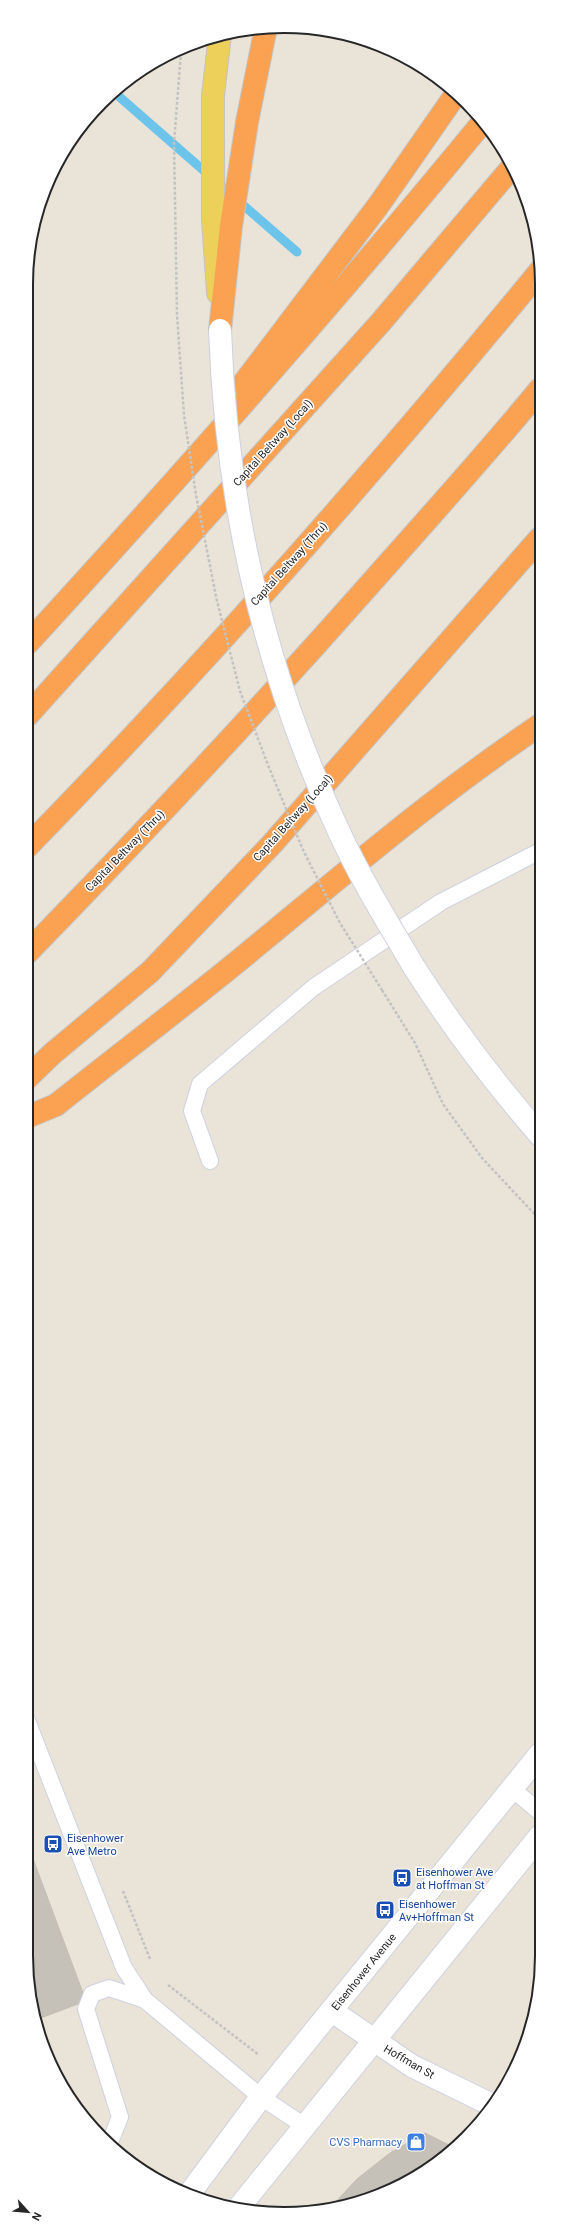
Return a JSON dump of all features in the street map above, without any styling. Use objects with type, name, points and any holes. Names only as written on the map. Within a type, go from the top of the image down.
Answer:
[{"type":"highway","points":[[220,330],[232,219],[247,122],[265,34]]},
{"type":"highway","points":[[155,504],[280,332],[378,206],[453,99]]},
{"type":"highway","points":[[33,638],[155,504],[415,205],[479,126]]},
{"type":"highway","name":"Capital Beltway (Local)","points":[[33,709],[381,322],[508,172]]},
{"type":"highway","name":"Capital Beltway (Thru)","points":[[33,842],[165,703],[338,510],[450,380],[535,278]]},
{"type":"highway","name":"Capital Beltway (Thru)","points":[[33,947],[137,840],[322,638],[504,433],[535,395]]},
{"type":"highway","name":"Capital Beltway (Local)","points":[[33,1072],[52,1054],[150,972],[266,850],[535,544]]},
{"type":"highway","points":[[33,1115],[56,1105],[240,960],[389,837],[496,755],[535,729]]},
{"type":"main road","points":[[219,42],[213,111],[214,219],[222,390],[231,468],[246,557],[267,642],[288,710],[340,834],[375,901],[450,1024],[496,1084],[535,1129]]},
{"type":"main road","name":"Eisenhower Avenue","points":[[192,2190],[261,2098],[535,1760]]},
{"type":"main road","points":[[242,2203],[306,2127],[535,1842]]},
{"type":"main road","name":"Hoffman St","points":[[332,2011],[412,2066],[487,2103]]},
{"type":"lane","points":[[210,1161],[192,1111],[200,1084],[314,987],[441,902],[535,853]]},
{"type":"lane","points":[[33,1736],[124,1968],[145,2000],[261,2098],[306,2127]]},
{"type":"lane","points":[[512,1789],[535,1808]]},
{"type":"lane","points":[[112,2138],[120,2117],[86,2009],[92,1994],[109,1988],[145,2000]]},
{"type":"path","points":[[382,990],[415,1043],[443,1104],[482,1158],[535,1215]]},
{"type":"path","points":[[123,1891],[150,1961]]},
{"type":"path","points":[[162,1980],[264,2059]]},
{"type":"building","points":[[33,1859],[86,2001],[41,2018],[35,1989],[33,1956]]},
{"type":"building","points":[[425,2133],[449,2145],[423,2165],[395,2181],[365,2194],[336,2201],[357,2179],[390,2153]]},
{"type":"waterway","points":[[118,96],[297,252]]},
{"type":"place","name":"Eisenhower Ave Metro","points":[[53,1844]]},
{"type":"place","name":"Eisenhower Ave at Hoffman St","points":[[402,1878]]},
{"type":"place","name":"Eisenhower Av+Hoffman St","points":[[385,1910]]},
{"type":"place","name":"CVS Pharmacy","points":[[416,2142]]}]
